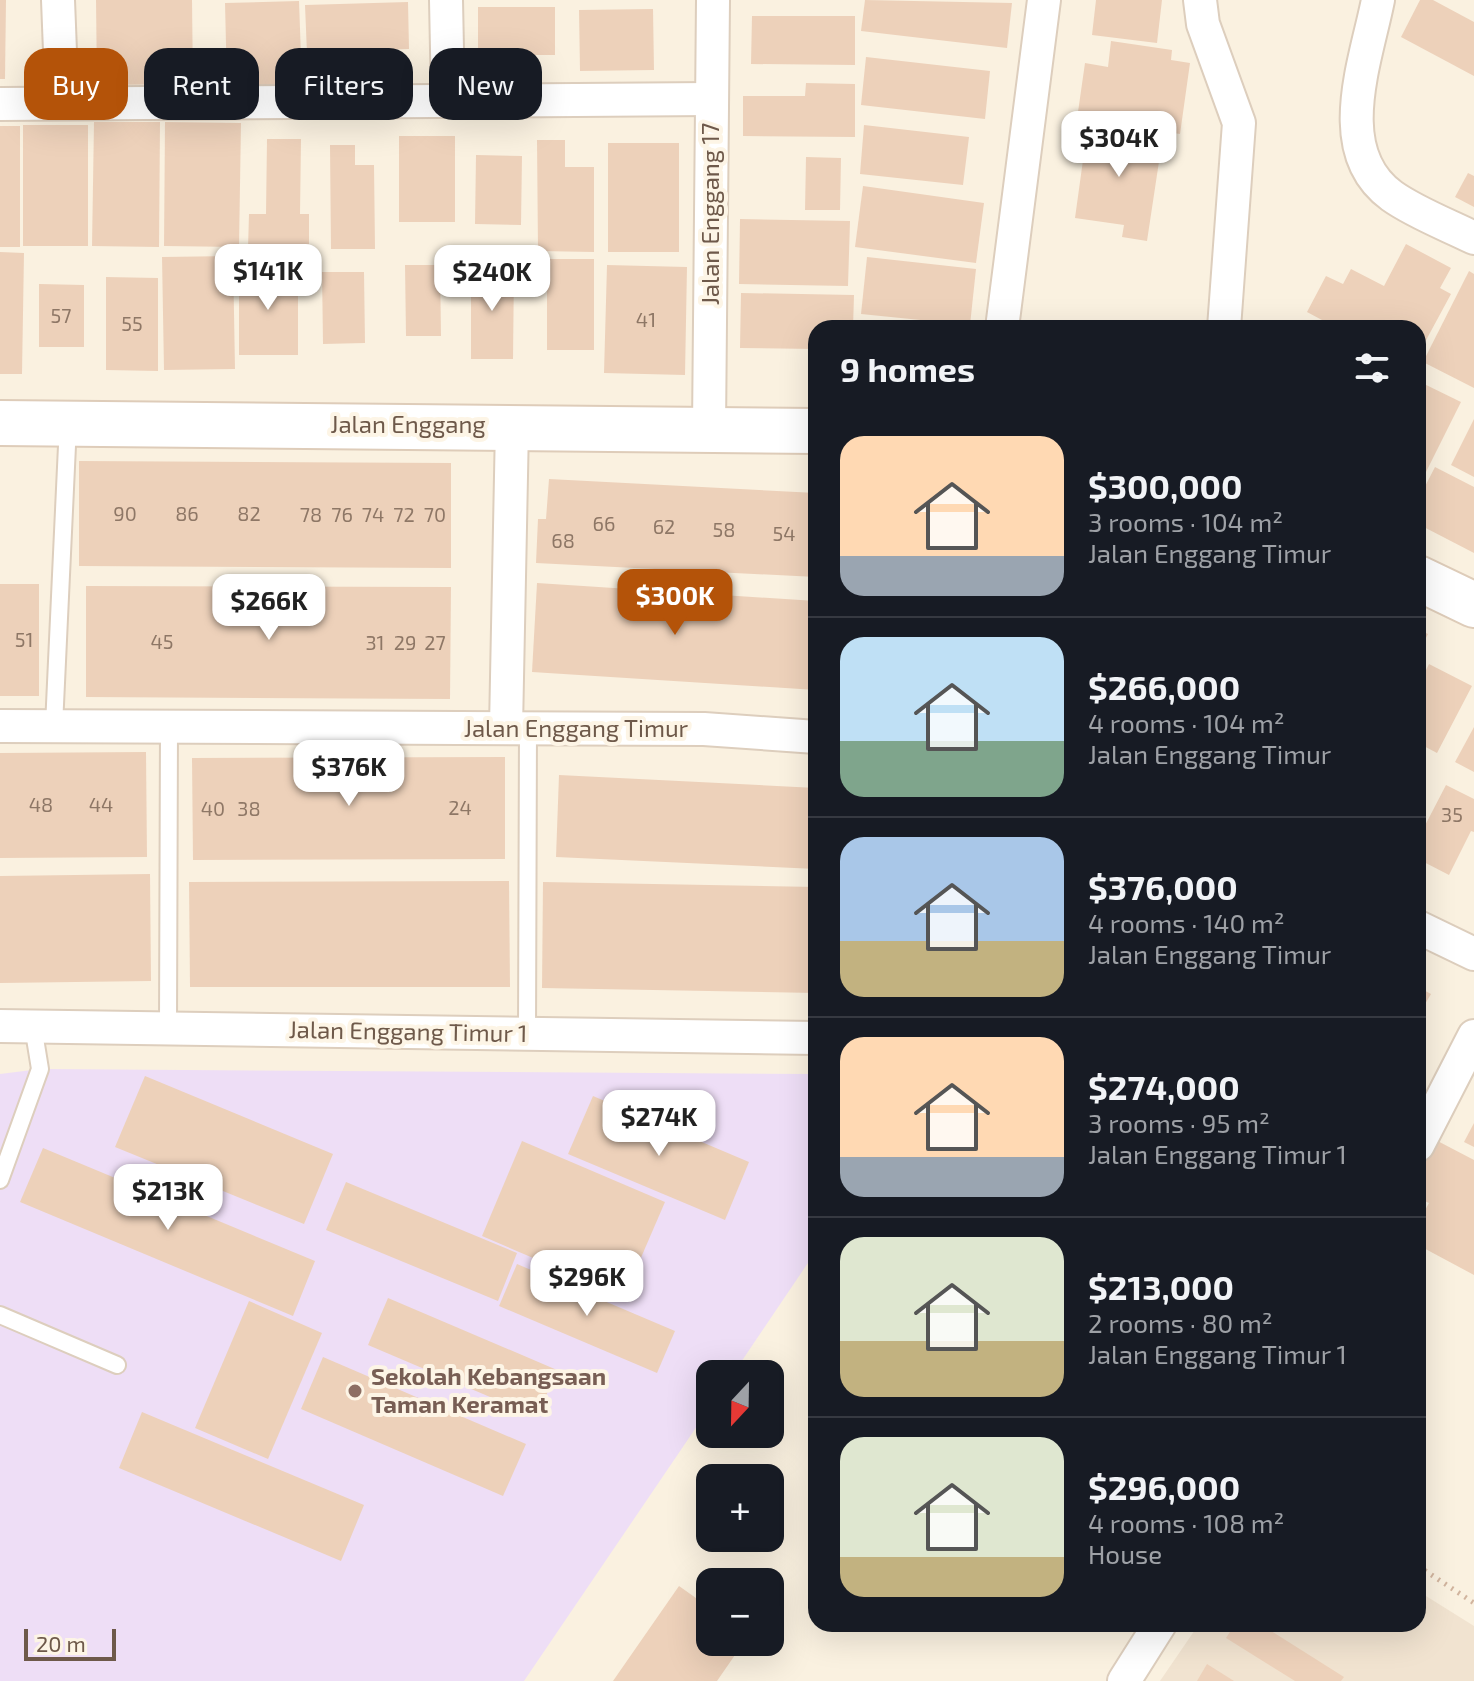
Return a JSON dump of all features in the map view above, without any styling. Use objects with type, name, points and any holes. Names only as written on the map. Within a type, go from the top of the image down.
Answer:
[{"type":"main road","name":"Jalan Enggang","points":[[0,423],[808,431]]},
{"type":"main road","points":[[1426,582],[1474,605]]},
{"type":"street","points":[[58,0],[60,48]]},
{"type":"street","points":[[446,0],[447,48]]},
{"type":"street","name":"Jalan Enggang 17","points":[[709,429],[713,0]]},
{"type":"street","points":[[1003,320],[1044,0]]},
{"type":"street","points":[[1200,0],[1203,24],[1239,123],[1225,320]]},
{"type":"street","points":[[1378,0],[1355,121],[1364,165],[1391,195],[1474,238]]},
{"type":"street","points":[[128,102],[429,99]]},
{"type":"street","points":[[542,99],[712,99]]},
{"type":"street","points":[[0,104],[24,104]]},
{"type":"street","points":[[512,426],[517,728]]},
{"type":"street","name":"Jalan Enggang Timur","points":[[0,726],[704,729],[808,736]]},
{"type":"street","points":[[1426,931],[1474,954]]},
{"type":"street","name":"Jalan Enggang Timur 1","points":[[0,1026],[808,1038]]},
{"type":"street","points":[[1426,1129],[1474,1036]]},
{"type":"street","points":[[1124,1681],[1155,1632]]},
{"type":"lane","points":[[54,726],[68,424]]},
{"type":"lane","points":[[168,1028],[169,727]]},
{"type":"lane","points":[[517,728],[527,1034]]},
{"type":"lane","points":[[0,1180],[40,1069],[33,1026]]},
{"type":"lane","points":[[0,1315],[117,1365]]},
{"type":"path","points":[[1426,1571],[1474,1603]]},
{"type":"shaded area","name":"Sekolah Kebangsaan Taman Keramat","points":[[40,1069],[808,1074],[808,1263],[742,1360],[696,1360],[696,1428],[524,1681],[0,1681],[0,1074]]},
{"type":"shaded area","points":[[1426,1596],[1474,1626],[1474,1681],[1160,1681],[1194,1632],[1426,1632]]},
{"type":"building","points":[[0,0],[6,0],[5,79],[0,79]]},
{"type":"building","points":[[96,0],[192,0],[193,48],[144,48],[144,85],[128,85],[128,48],[97,48]]},
{"type":"building","points":[[865,0],[1012,3],[1007,48],[861,31]]},
{"type":"building","points":[[1096,0],[1162,0],[1157,43],[1092,35]]},
{"type":"building","points":[[1420,0],[1433,0],[1474,22],[1474,76],[1401,37]]},
{"type":"building","points":[[299,1],[301,48],[275,48],[275,85],[259,85],[259,48],[226,48],[225,3]]},
{"type":"building","points":[[408,2],[409,48],[307,48],[305,5]]},
{"type":"building","points":[[478,7],[555,7],[555,55],[542,55],[542,48],[478,48]]},
{"type":"building","points":[[653,9],[654,70],[580,71],[579,10]]},
{"type":"building","points":[[752,16],[855,16],[855,65],[751,64]]},
{"type":"building","points":[[1111,41],[1172,50],[1171,60],[1190,63],[1180,134],[1077,119],[1085,63],[1108,67]]},
{"type":"building","points":[[866,57],[990,71],[985,119],[861,105]]},
{"type":"building","points":[[806,83],[855,84],[855,137],[743,136],[743,96],[805,96]]},
{"type":"building","points":[[94,122],[160,122],[159,247],[92,246]]},
{"type":"building","points":[[165,122],[241,123],[239,247],[164,246]]},
{"type":"building","points":[[1088,124],[1163,135],[1147,241],[1122,237],[1124,225],[1075,218]]},
{"type":"building","points":[[23,125],[88,125],[88,246],[23,246]]},
{"type":"building","points":[[864,125],[969,137],[963,185],[860,174]]},
{"type":"building","points":[[0,126],[20,126],[20,247],[0,247]]},
{"type":"building","points":[[399,136],[455,136],[455,222],[399,222]]},
{"type":"building","points":[[267,139],[301,139],[300,214],[309,214],[309,249],[248,249],[249,214],[266,214]]},
{"type":"building","points":[[537,140],[565,140],[565,167],[594,167],[594,252],[538,251]]},
{"type":"building","points":[[608,143],[679,143],[679,252],[608,252]]},
{"type":"building","points":[[330,145],[355,145],[355,165],[374,165],[375,249],[331,249]]},
{"type":"building","points":[[476,155],[522,156],[521,225],[475,224]]},
{"type":"building","points":[[806,157],[841,158],[840,210],[805,210]]},
{"type":"building","points":[[1468,173],[1474,176],[1474,207],[1455,197]]},
{"type":"building","points":[[863,186],[984,203],[976,263],[855,247]]},
{"type":"building","points":[[740,219],[850,221],[848,286],[739,284]]},
{"type":"building","points":[[1406,244],[1451,268],[1440,288],[1451,294],[1426,340],[1426,320],[1322,320],[1307,312],[1326,276],[1343,284],[1351,269],[1384,286]]},
{"type":"building","points":[[0,252],[24,253],[22,374],[0,374]]},
{"type":"building","points":[[233,256],[235,369],[164,370],[162,257]]},
{"type":"building","points":[[867,257],[976,269],[971,320],[920,320],[861,314]]},
{"type":"building","points":[[547,259],[594,259],[594,350],[547,350]]},
{"type":"building","points":[[405,265],[440,265],[441,336],[406,336]]},
{"type":"building","points":[[607,265],[687,267],[685,375],[604,373]]},
{"type":"building","points":[[471,267],[514,268],[513,359],[471,359]]},
{"type":"building","points":[[239,269],[298,270],[298,355],[239,355]]},
{"type":"building","points":[[1469,271],[1474,274],[1474,388],[1426,364],[1426,356]]},
{"type":"building","points":[[322,272],[364,272],[365,343],[323,344]]},
{"type":"building","points":[[106,277],[158,278],[158,371],[106,370]]},
{"type":"building","points":[[39,284],[84,285],[84,347],[39,347]]},
{"type":"building","points":[[741,293],[854,295],[853,320],[808,320],[808,349],[740,348]]},
{"type":"building","points":[[1426,385],[1461,402],[1426,472]]},
{"type":"building","points":[[1474,419],[1474,477],[1451,465]]},
{"type":"building","points":[[79,461],[451,463],[451,568],[79,566]]},
{"type":"building","points":[[1435,467],[1474,487],[1474,553],[1426,528],[1426,484]]},
{"type":"building","points":[[549,479],[808,493],[808,577],[536,563],[538,519],[546,519]]},
{"type":"building","points":[[537,583],[808,600],[808,689],[532,672]]},
{"type":"building","points":[[0,584],[39,584],[39,696],[0,696]]},
{"type":"building","points":[[86,586],[451,587],[450,699],[86,697]]},
{"type":"building","points":[[1429,664],[1472,686],[1437,753],[1426,747],[1426,670]]},
{"type":"building","points":[[1474,727],[1474,772],[1455,762]]},
{"type":"building","points":[[146,752],[147,857],[0,858],[0,753]]},
{"type":"building","points":[[505,757],[505,859],[193,860],[192,758]]},
{"type":"building","points":[[559,775],[808,788],[808,869],[556,857]]},
{"type":"building","points":[[1446,785],[1474,799],[1474,832],[1471,831],[1449,875],[1426,863],[1426,824]]},
{"type":"building","points":[[150,874],[151,981],[0,983],[0,876]]},
{"type":"building","points":[[509,881],[510,987],[190,987],[189,882]]},
{"type":"building","points":[[543,882],[808,887],[808,993],[542,988]]},
{"type":"building","points":[[145,1076],[333,1154],[304,1224],[115,1147]]},
{"type":"building","points":[[593,1096],[749,1162],[725,1220],[568,1154]]},
{"type":"building","points":[[1474,1123],[1474,1147],[1464,1142]]},
{"type":"building","points":[[1428,1136],[1474,1160],[1474,1275],[1426,1249],[1426,1208],[1429,1203],[1426,1202]]},
{"type":"building","points":[[522,1141],[665,1202],[624,1297],[482,1236]]},
{"type":"building","points":[[43,1148],[315,1261],[293,1316],[20,1202]]},
{"type":"building","points":[[346,1182],[517,1253],[498,1301],[326,1230]]},
{"type":"building","points":[[517,1264],[675,1331],[657,1373],[499,1306]]},
{"type":"building","points":[[388,1298],[557,1370],[537,1417],[368,1345]]},
{"type":"building","points":[[249,1301],[322,1333],[268,1459],[195,1428]]},
{"type":"building","points":[[323,1357],[526,1444],[503,1496],[301,1409]]},
{"type":"building","points":[[142,1412],[364,1505],[341,1561],[119,1468]]},
{"type":"building","points":[[679,1586],[696,1598],[696,1656],[734,1656],[717,1681],[613,1681]]},
{"type":"building","points":[[1230,1632],[1273,1632],[1344,1677],[1341,1681],[1295,1681],[1226,1638]]},
{"type":"building","points":[[1207,1664],[1234,1681],[1197,1681]]},
{"type":"place","name":"Sekolah Kebangsaan Taman Keramat","points":[[355,1391]]}]
